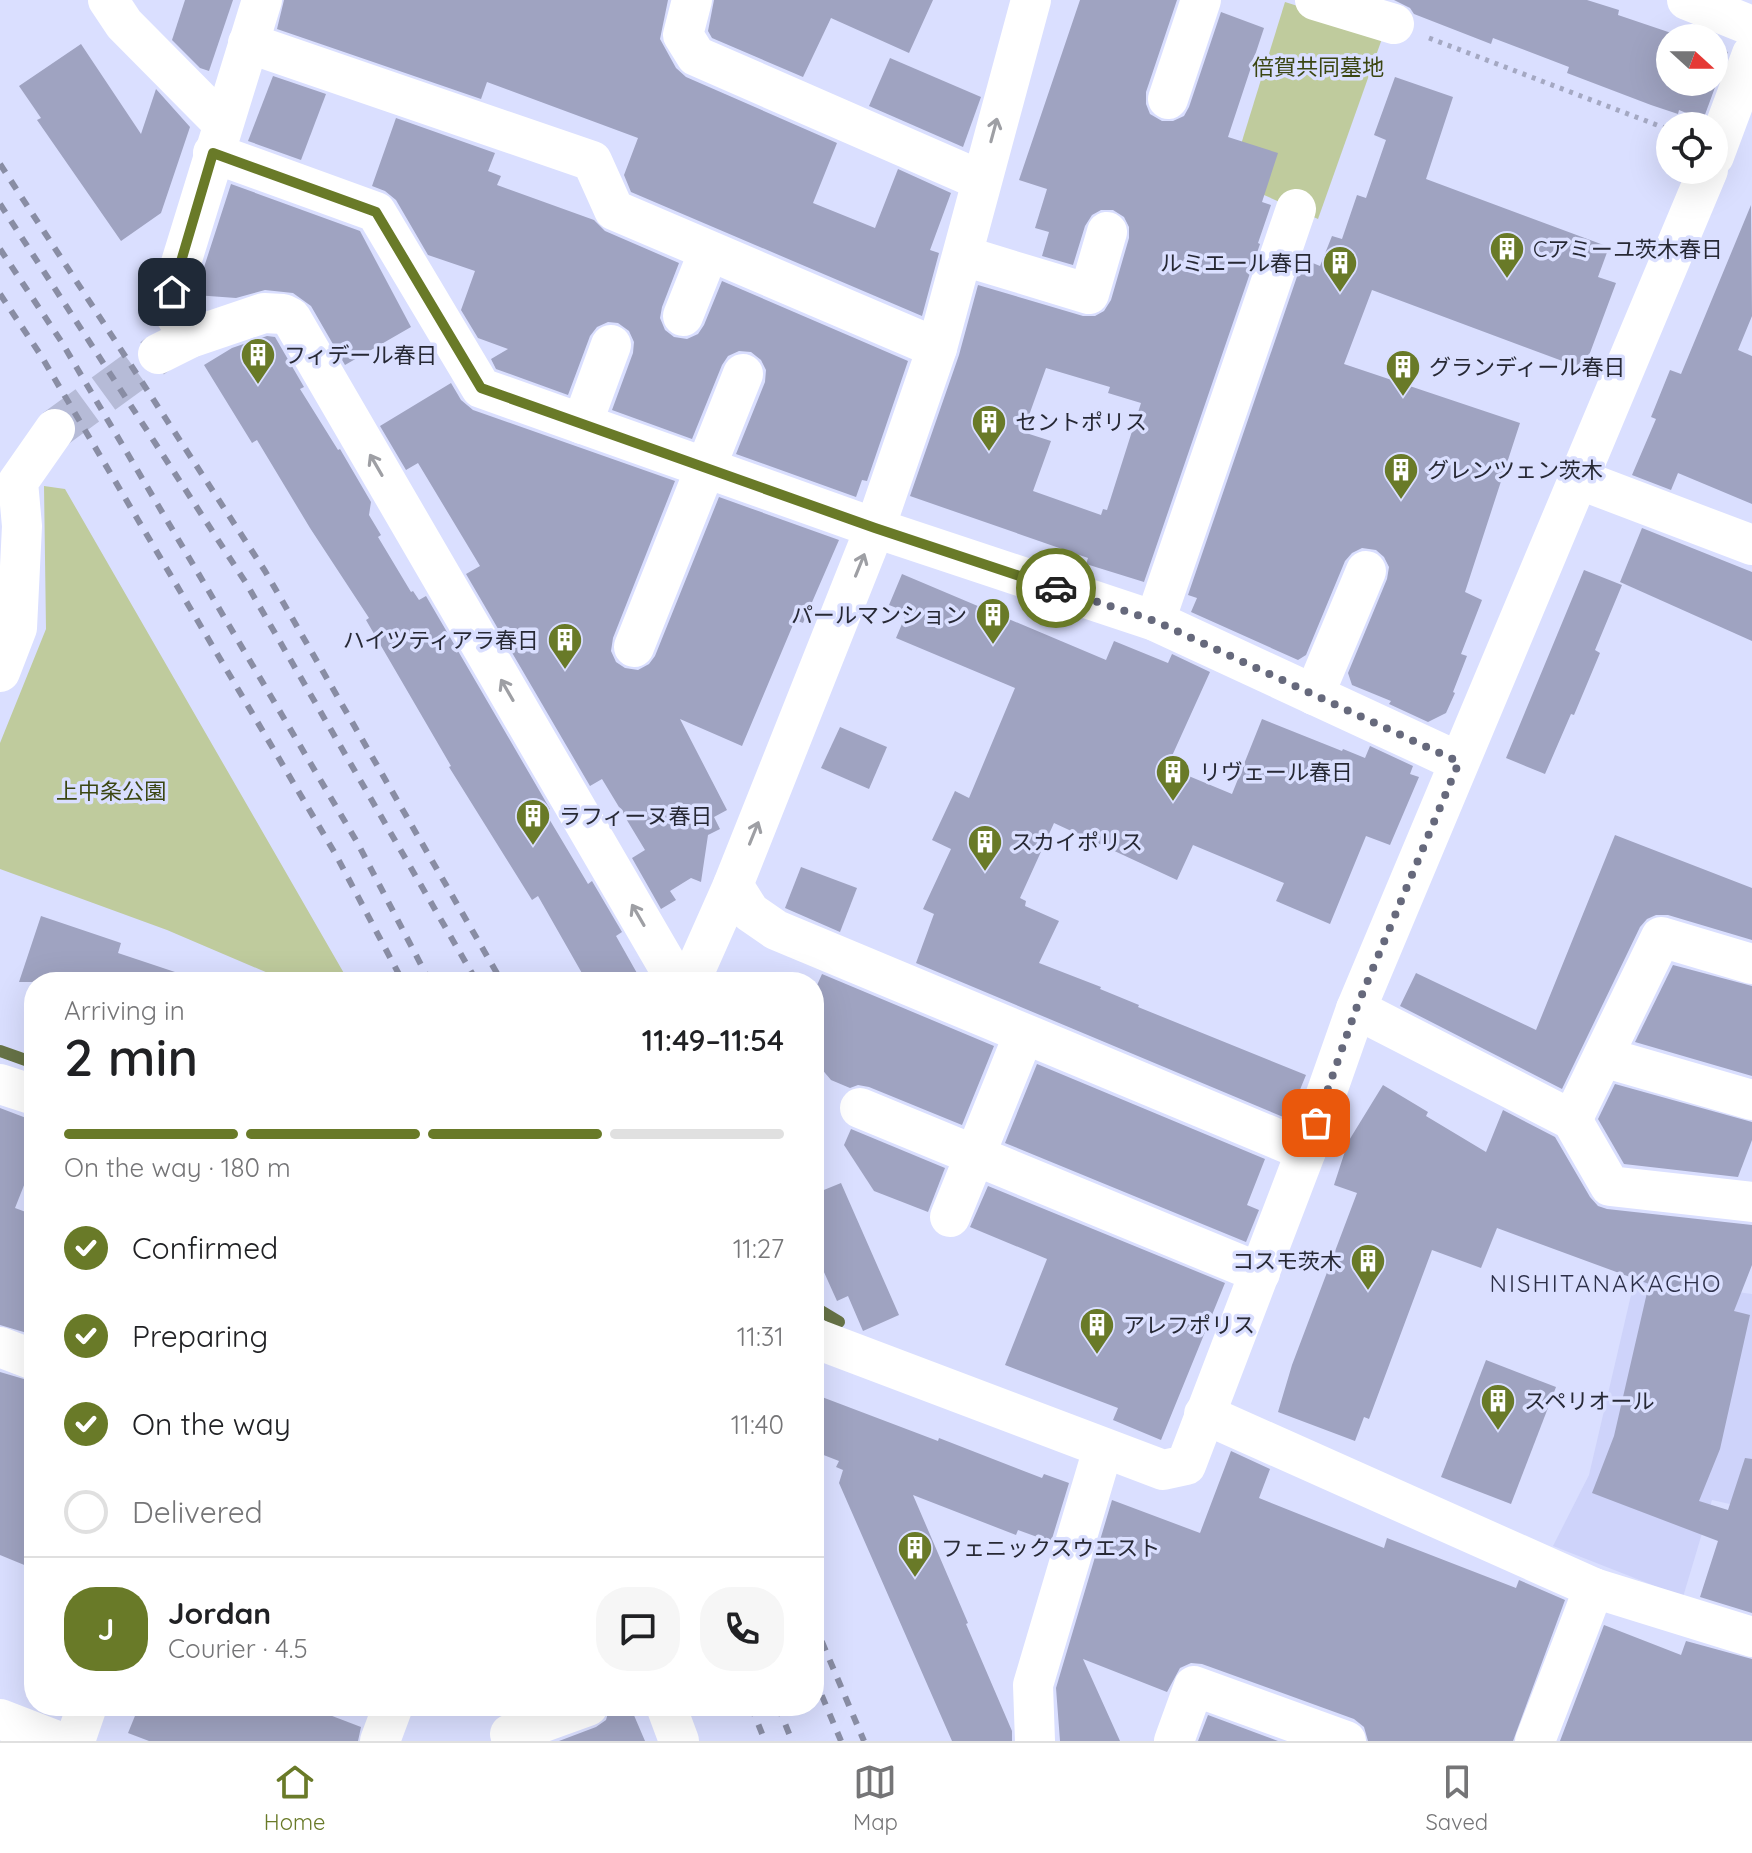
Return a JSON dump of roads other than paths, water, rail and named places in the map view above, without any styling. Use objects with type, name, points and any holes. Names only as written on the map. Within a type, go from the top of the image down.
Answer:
[{"type":"street","points":[[108,0],[124,24],[218,138],[376,212],[481,388],[875,528],[1155,621],[1459,762]]},
{"type":"street","points":[[262,0],[172,292],[170,307],[174,346],[264,313],[283,314],[291,318],[671,972]]},
{"type":"street","points":[[692,0],[683,35],[696,56],[980,180]]},
{"type":"street","points":[[694,972],[733,885],[875,528],[937,348],[1031,0]]},
{"type":"street","points":[[1168,99],[1201,0]]},
{"type":"street","points":[[1315,0],[1394,24]]},
{"type":"street","points":[[1708,4],[1752,26]]},
{"type":"street","points":[[248,43],[592,161],[614,210],[937,348]]},
{"type":"street","points":[[1728,118],[1752,54]]},
{"type":"street","points":[[824,1342],[1163,1470],[1186,1465],[1306,1151],[1356,1009],[1702,184]]},
{"type":"street","points":[[1155,621],[1296,209]]},
{"type":"street","points":[[964,256],[1089,294],[1107,232]]},
{"type":"street","points":[[683,316],[709,251]]},
{"type":"street","points":[[582,424],[611,345]]},
{"type":"street","points":[[634,647],[743,374]]},
{"type":"street","points":[[0,672],[17,628],[22,526],[9,481],[55,429]]},
{"type":"street","points":[[1578,479],[1752,545]]},
{"type":"street","points":[[1314,695],[1366,571]]},
{"type":"street","points":[[733,885],[750,912],[776,930],[1306,1151]]},
{"type":"street","points":[[1572,1120],[1661,937],[1752,964]]},
{"type":"street","points":[[1356,1009],[1572,1120],[1610,1186],[1752,1202]]},
{"type":"street","points":[[950,1217],[1024,1034]]},
{"type":"street","points":[[1603,1057],[1752,1100]]},
{"type":"street","points":[[0,1084],[24,1092]]},
{"type":"street","points":[[860,1108],[1260,1273]]},
{"type":"street","points":[[0,1347],[24,1356]]},
{"type":"street","points":[[1204,1414],[1594,1588],[1752,1637]]},
{"type":"street","points":[[1035,1741],[1033,1685],[1103,1449]]},
{"type":"street","points":[[1535,1741],[1594,1588]]},
{"type":"street","points":[[1174,1741],[1194,1686],[1346,1741]]},
{"type":"street","points":[[75,1741],[84,1716]]},
{"type":"street","points":[[380,1741],[389,1716]]},
{"type":"street","points":[[507,1727],[549,1716]]},
{"type":"street","points":[[670,1716],[679,1741]]},
{"type":"street","points":[[0,1719],[57,1741]]},
{"type":"waterway","points":[[0,1051],[24,1059]]},
{"type":"waterway","points":[[824,1313],[839,1322]]},
{"type":"tunnel","points":[[55,429],[158,354]]},
{"type":"railway","points":[[0,164],[265,571],[496,972]]},
{"type":"railway","points":[[0,204],[246,583],[471,972]]},
{"type":"railway","points":[[0,249],[61,341],[357,842],[425,972]]},
{"type":"railway","points":[[0,294],[40,354],[336,855],[398,972]]},
{"type":"railway","points":[[824,1647],[864,1741]]},
{"type":"railway","points":[[824,1701],[841,1741]]},
{"type":"railway","points":[[755,1716],[765,1741]]},
{"type":"railway","points":[[782,1716],[792,1741]]},
{"type":"place","name":"Cアミーユ茨木春日","points":[[1507,280]]},
{"type":"place","name":"ルミエール春日","points":[[1340,294]]},
{"type":"place","name":"フィデール春日","points":[[258,386]]},
{"type":"place","name":"グランディール春日","points":[[1403,398]]},
{"type":"place","name":"セントポリス","points":[[989,453]]},
{"type":"place","name":"グレンツェン茨木","points":[[1401,501]]},
{"type":"place","name":"パールマンション","points":[[993,646]]},
{"type":"place","name":"ハイツティアラ春日","points":[[565,671]]},
{"type":"place","name":"リヴェール春日","points":[[1173,803]]},
{"type":"place","name":"ラフィーヌ春日","points":[[533,847]]},
{"type":"place","name":"スカイポリス","points":[[985,873]]},
{"type":"place","name":"コスモ茨木","points":[[1368,1292]]},
{"type":"place","name":"アレフポリス","points":[[1097,1356]]},
{"type":"place","name":"スペリオール","points":[[1498,1432]]},
{"type":"place","name":"フェニックスウエスト","points":[[915,1579]]},
{"type":"district","name":"NISHITANAKACHO","points":[[1606,1284]]},
{"type":"park label","name":"倍賀共同墓地","points":[[1318,67]]},
{"type":"park label","name":"上中条公園","points":[[111,791]]}]
